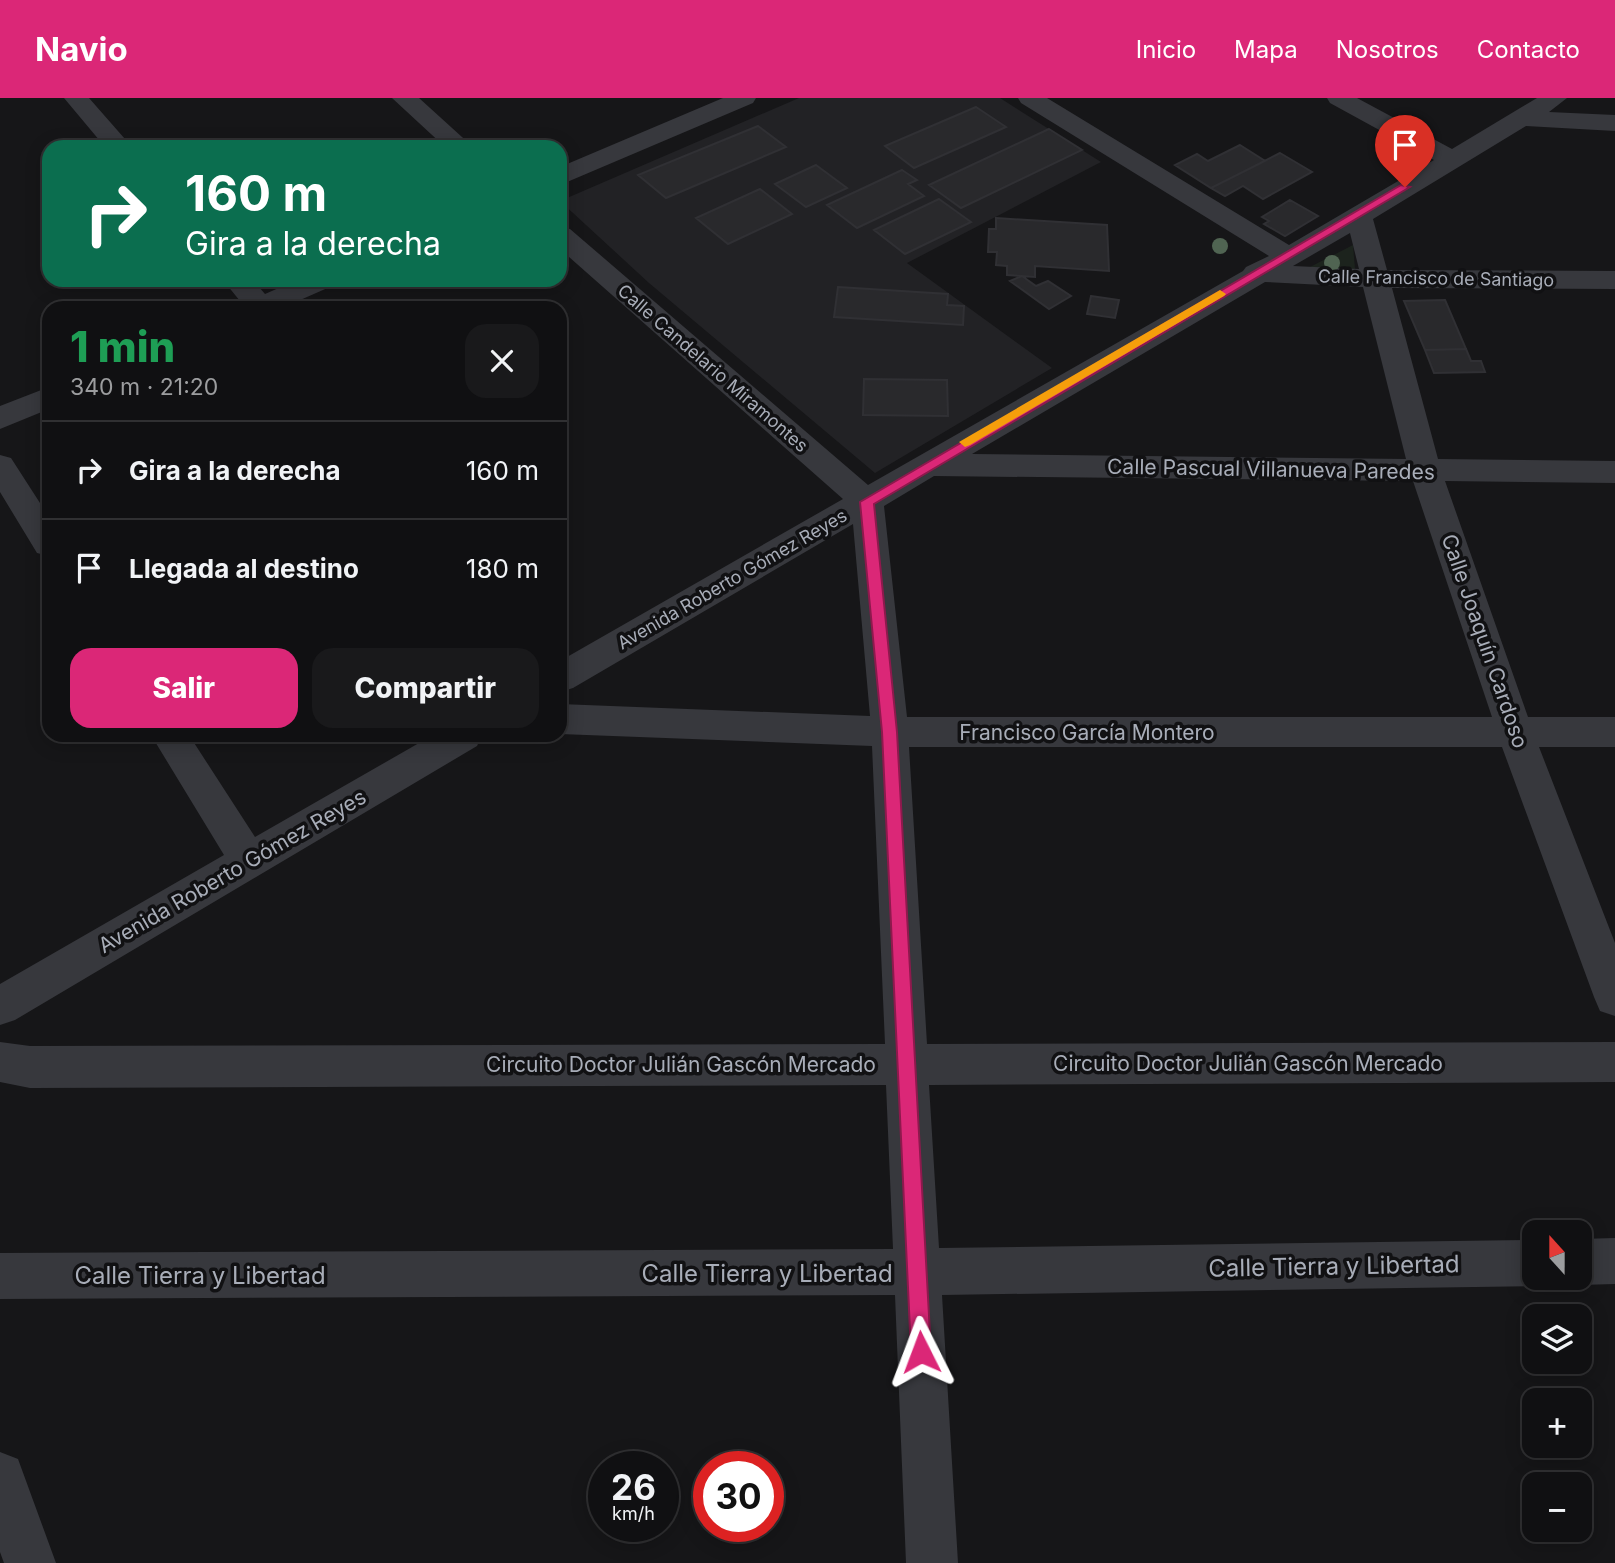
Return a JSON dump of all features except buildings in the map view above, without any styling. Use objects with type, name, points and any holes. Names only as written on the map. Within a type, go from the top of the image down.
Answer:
[{"type":"street","points":[[76,98],[113,140]]},
{"type":"street","points":[[404,98],[452,140]]},
{"type":"street","points":[[1030,98],[1287,255]]},
{"type":"street","points":[[1339,98],[1451,159]]},
{"type":"street","name":"Avenida Roberto Gómez Reyes","points":[[567,663],[867,502],[1256,272],[1359,216],[1555,98]]},
{"type":"street","points":[[567,174],[726,101]]},
{"type":"street","points":[[1520,118],[1615,122]]},
{"type":"street","name":"Calle Joaquín Cardoso","points":[[1359,216],[1373,279],[1425,471],[1516,734],[1615,997]]},
{"type":"street","name":"Calle Candelario Miramontes","points":[[567,241],[867,502]]},
{"type":"street","name":"Calle Francisco de Santiago","points":[[1256,272],[1373,279],[1615,280]]},
{"type":"street","points":[[243,287],[254,301]]},
{"type":"street","points":[[273,301],[305,287]]},
{"type":"street","points":[[0,418],[42,400]]},
{"type":"street","name":"Calle Pascual Villanueva Paredes","points":[[927,465],[1615,472]]},
{"type":"street","points":[[0,466],[42,533]]},
{"type":"street","points":[[867,502],[890,732],[932,1563]]},
{"type":"street","name":"Francisco García Montero","points":[[567,719],[890,732],[1615,733]]},
{"type":"street","points":[[173,742],[249,861]]},
{"type":"street","name":"Avenida Roberto Gómez Reyes","points":[[0,1006],[452,742]]},
{"type":"street","name":"Circuito Doctor Julián Gascón Mercado","points":[[0,1062],[30,1068],[1615,1062]]},
{"type":"street","points":[[1592,1262],[1615,1261]]},
{"type":"street","name":"Calle Tierra y Libertad","points":[[0,1276],[917,1272],[1522,1262]]},
{"type":"street","points":[[0,1477],[30,1563]]},
{"type":"shaded area","points":[[799,98],[1000,98],[1101,162],[907,263],[1052,368],[875,473],[649,283],[567,207],[567,198]]},
{"type":"shaded area","points":[[1353,245],[1355,269],[1310,267]]},
{"type":"slow traffic","points":[[965,442],[1220,294]]},
{"type":"route","points":[[921,1352],[890,732],[867,502],[1405,187]]}]
